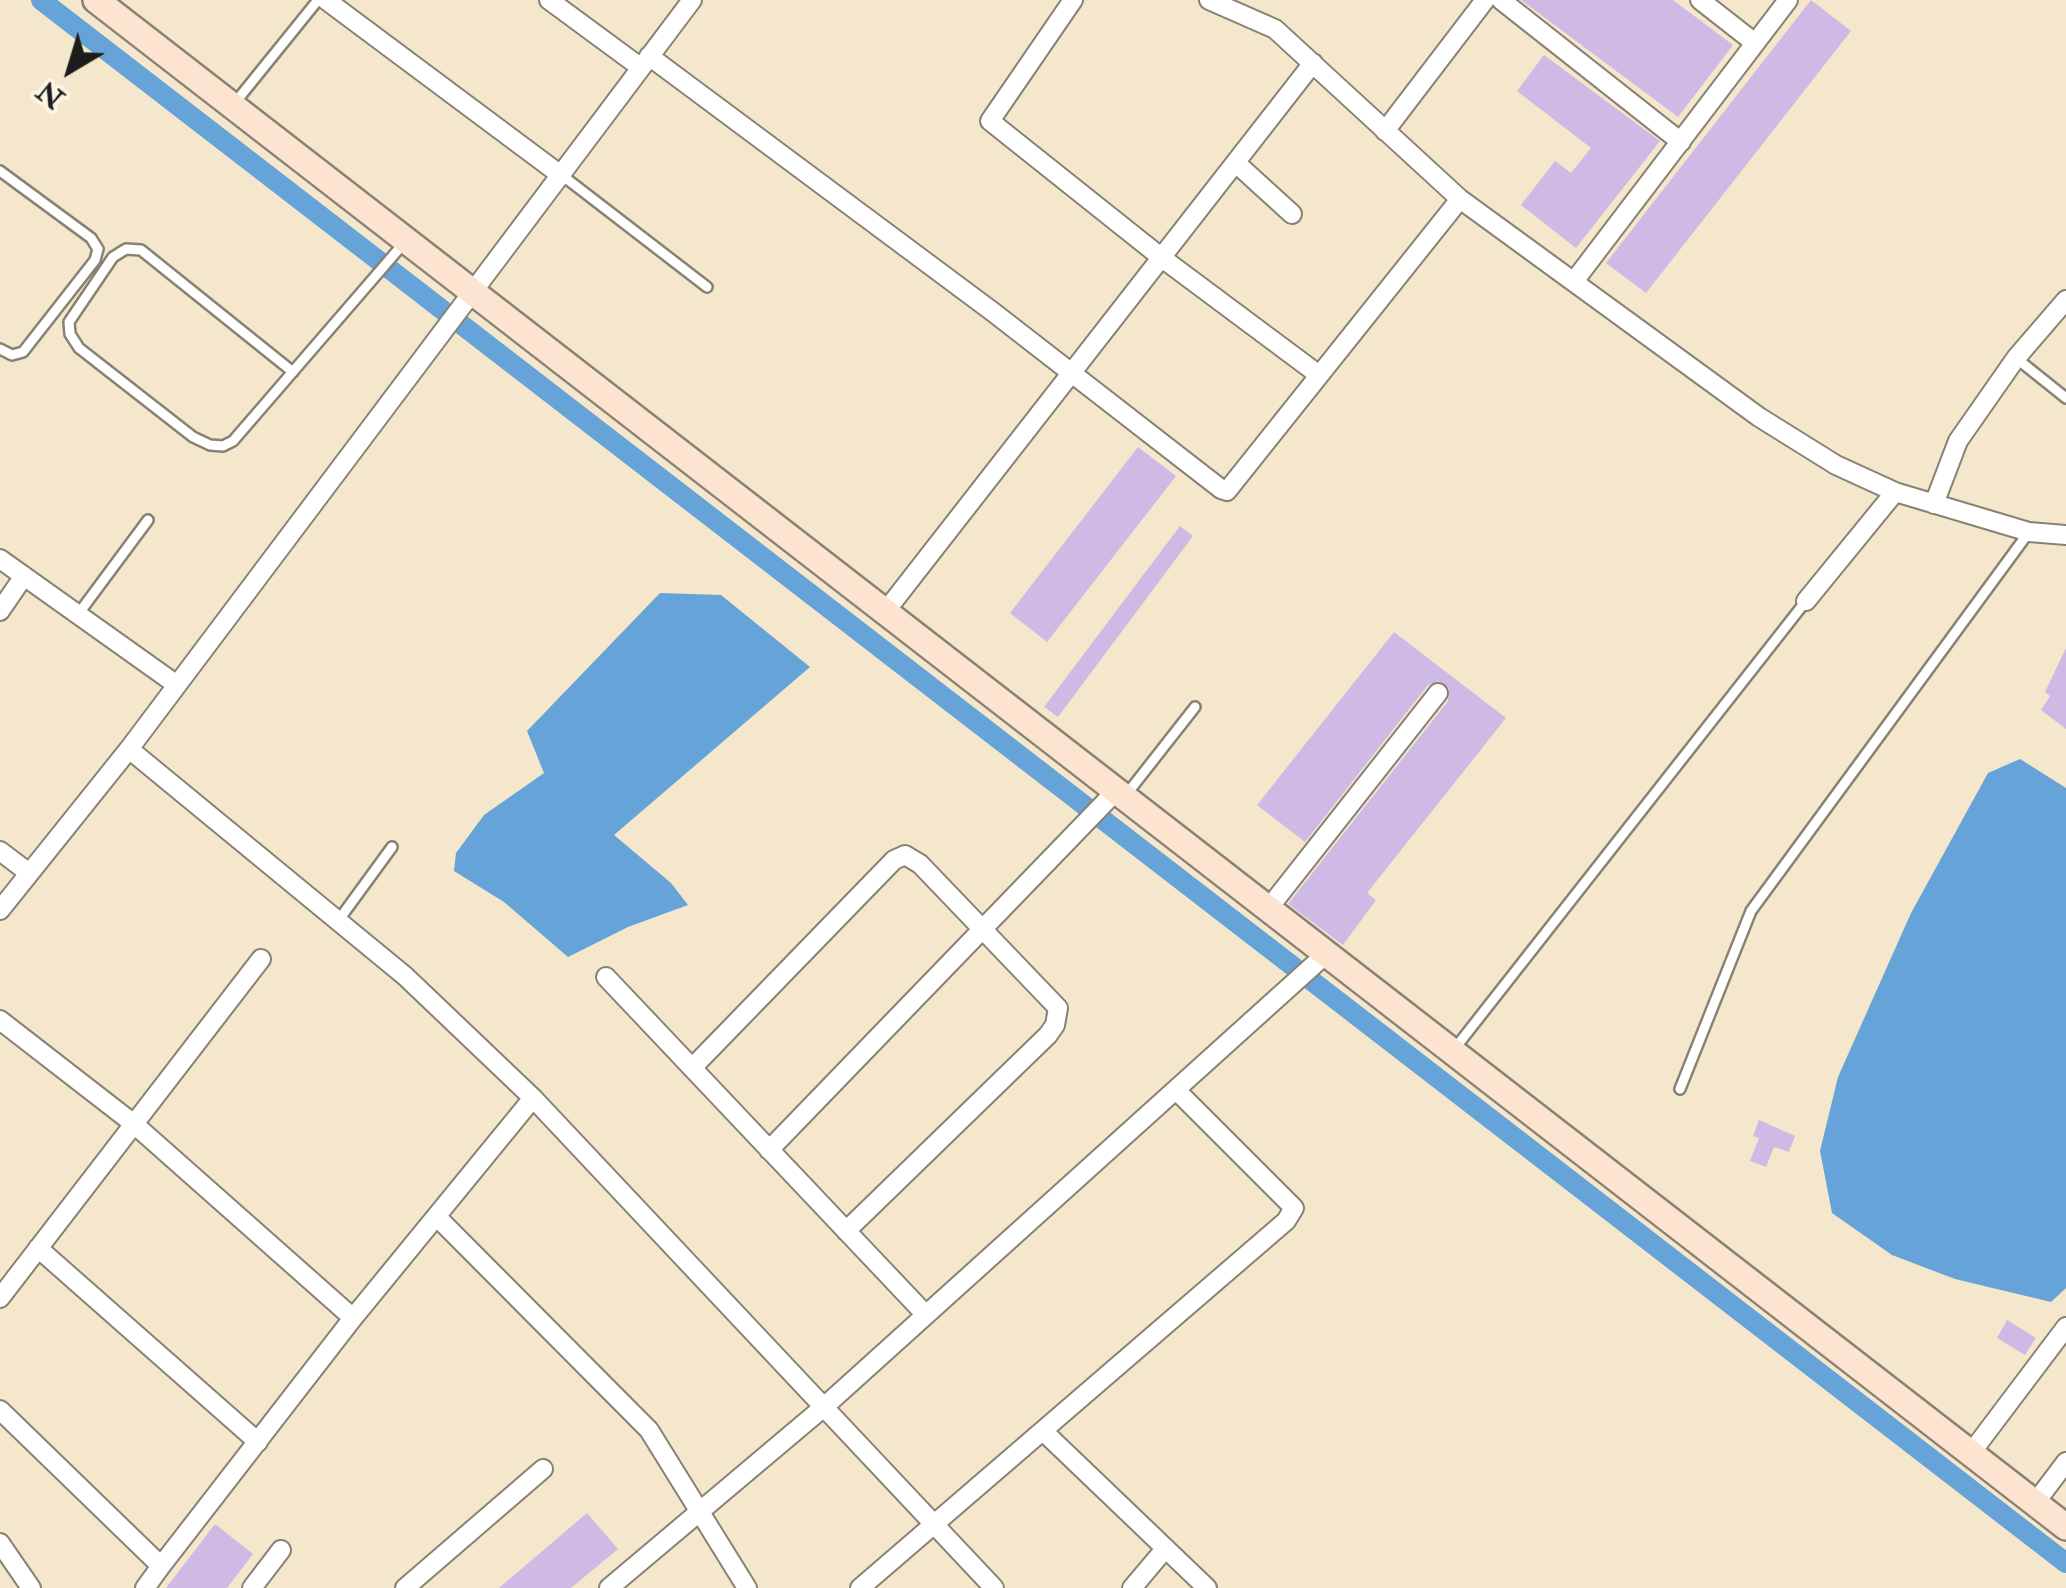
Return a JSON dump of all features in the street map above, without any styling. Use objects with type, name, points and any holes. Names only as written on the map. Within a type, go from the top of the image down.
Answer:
[{"type":"street","points":[[96,0],[233,106],[400,249],[471,297],[1268,909],[1312,967],[1452,1052],[2066,1527]]},
{"type":"street","points":[[326,0],[562,176]]},
{"type":"street","points":[[549,0],[644,62],[1073,373],[1227,491],[1460,199]]},
{"type":"street","points":[[0,910],[177,686],[692,0]]},
{"type":"street","points":[[1073,0],[990,121],[1162,258],[1320,375]]},
{"type":"street","points":[[1209,0],[1275,30],[1460,199],[1576,280],[1759,418],[1836,465],[1895,492],[2029,532],[2066,534]]},
{"type":"street","points":[[1385,131],[1486,0]]},
{"type":"street","points":[[1501,0],[1681,142]]},
{"type":"street","points":[[1700,0],[1755,44]]},
{"type":"street","points":[[1576,280],[1788,0]]},
{"type":"street","points":[[885,612],[1313,63]]},
{"type":"street","points":[[1236,162],[1292,214]]},
{"type":"street","points":[[1934,504],[1958,441],[2016,358],[2066,300]]},
{"type":"street","points":[[1806,601],[1895,492]]},
{"type":"street","points":[[0,558],[177,686]]},
{"type":"street","points":[[0,611],[24,576]]},
{"type":"street","points":[[1268,909],[1438,693]]},
{"type":"street","points":[[129,749],[406,976],[533,1098],[994,1588]]},
{"type":"street","points":[[769,1150],[1116,796]]},
{"type":"street","points":[[0,851],[29,872]]},
{"type":"street","points":[[692,1068],[894,860],[905,855],[920,864],[1058,1008],[1056,1025],[846,1231]]},
{"type":"street","points":[[0,1298],[261,959]]},
{"type":"street","points":[[609,1588],[825,1406],[1312,967]]},
{"type":"street","points":[[606,977],[925,1314]]},
{"type":"street","points":[[0,1020],[134,1124],[353,1318]]},
{"type":"street","points":[[860,1588],[1286,1221],[1294,1208],[1176,1091]]},
{"type":"street","points":[[145,1588],[353,1318],[533,1098]]},
{"type":"street","points":[[437,1217],[649,1430],[747,1588]]},
{"type":"street","points":[[38,1248],[258,1442]]},
{"type":"street","points":[[1971,1454],[2066,1327]]},
{"type":"street","points":[[0,1410],[161,1566]]},
{"type":"street","points":[[1043,1432],[1207,1588]]},
{"type":"street","points":[[2035,1503],[2066,1462]]},
{"type":"street","points":[[405,1588],[543,1469]]},
{"type":"street","points":[[0,1542],[31,1588]]},
{"type":"street","points":[[1132,1588],[1165,1549]]},
{"type":"street","points":[[252,1588],[281,1550]]},
{"type":"lane","points":[[233,106],[318,0]]},
{"type":"lane","points":[[0,171],[92,238],[98,249],[95,260],[24,352],[12,355],[0,350]]},
{"type":"lane","points":[[562,176],[708,287]]},
{"type":"lane","points":[[293,372],[140,250],[126,249],[113,257],[69,322],[70,334],[79,348],[193,437],[223,446],[233,441],[400,249]]},
{"type":"lane","points":[[2016,358],[2066,398]]},
{"type":"lane","points":[[79,614],[148,520]]},
{"type":"lane","points":[[1680,1089],[1752,911],[2029,532]]},
{"type":"lane","points":[[1452,1052],[1806,601]]},
{"type":"lane","points":[[1116,796],[1195,706]]},
{"type":"lane","points":[[338,921],[392,847]]},
{"type":"water","points":[[660,593],[721,595],[810,667],[614,835],[671,883],[688,905],[628,927],[568,957],[504,902],[454,871],[456,853],[484,815],[544,773],[527,731]]},
{"type":"water","points":[[2020,759],[2066,788],[2066,1288],[2051,1302],[1955,1279],[1892,1255],[1832,1213],[1820,1151],[1838,1077],[1911,913],[1988,773]]},
{"type":"building","points":[[1521,0],[1673,0],[1733,45],[1678,117]]},
{"type":"building","points":[[1811,0],[1851,31],[1646,293],[1606,263]]},
{"type":"building","points":[[1544,55],[1660,141],[1576,248],[1521,205],[1555,161],[1571,173],[1591,148],[1517,91]]},
{"type":"building","points":[[1138,447],[1176,476],[1047,642],[1010,613]]},
{"type":"building","points":[[1180,526],[1193,536],[1058,717],[1044,707]]},
{"type":"building","points":[[1394,632],[1506,718],[1367,893],[1376,900],[1343,945],[1288,904],[1448,701],[1449,688],[1439,681],[1428,685],[1305,842],[1257,805]]},
{"type":"building","points":[[2066,648],[2066,729],[2041,710],[2050,696],[2045,692]]},
{"type":"building","points":[[1759,1120],[1795,1136],[1789,1152],[1774,1147],[1766,1167],[1750,1161],[1759,1138],[1753,1136]]},
{"type":"building","points":[[2007,1320],[2036,1338],[2025,1355],[1997,1338]]},
{"type":"building","points":[[587,1513],[618,1549],[571,1588],[499,1588]]},
{"type":"building","points":[[215,1524],[253,1554],[227,1588],[166,1588]]},
{"type":"waterway","points":[[41,0],[2066,1563]]}]
